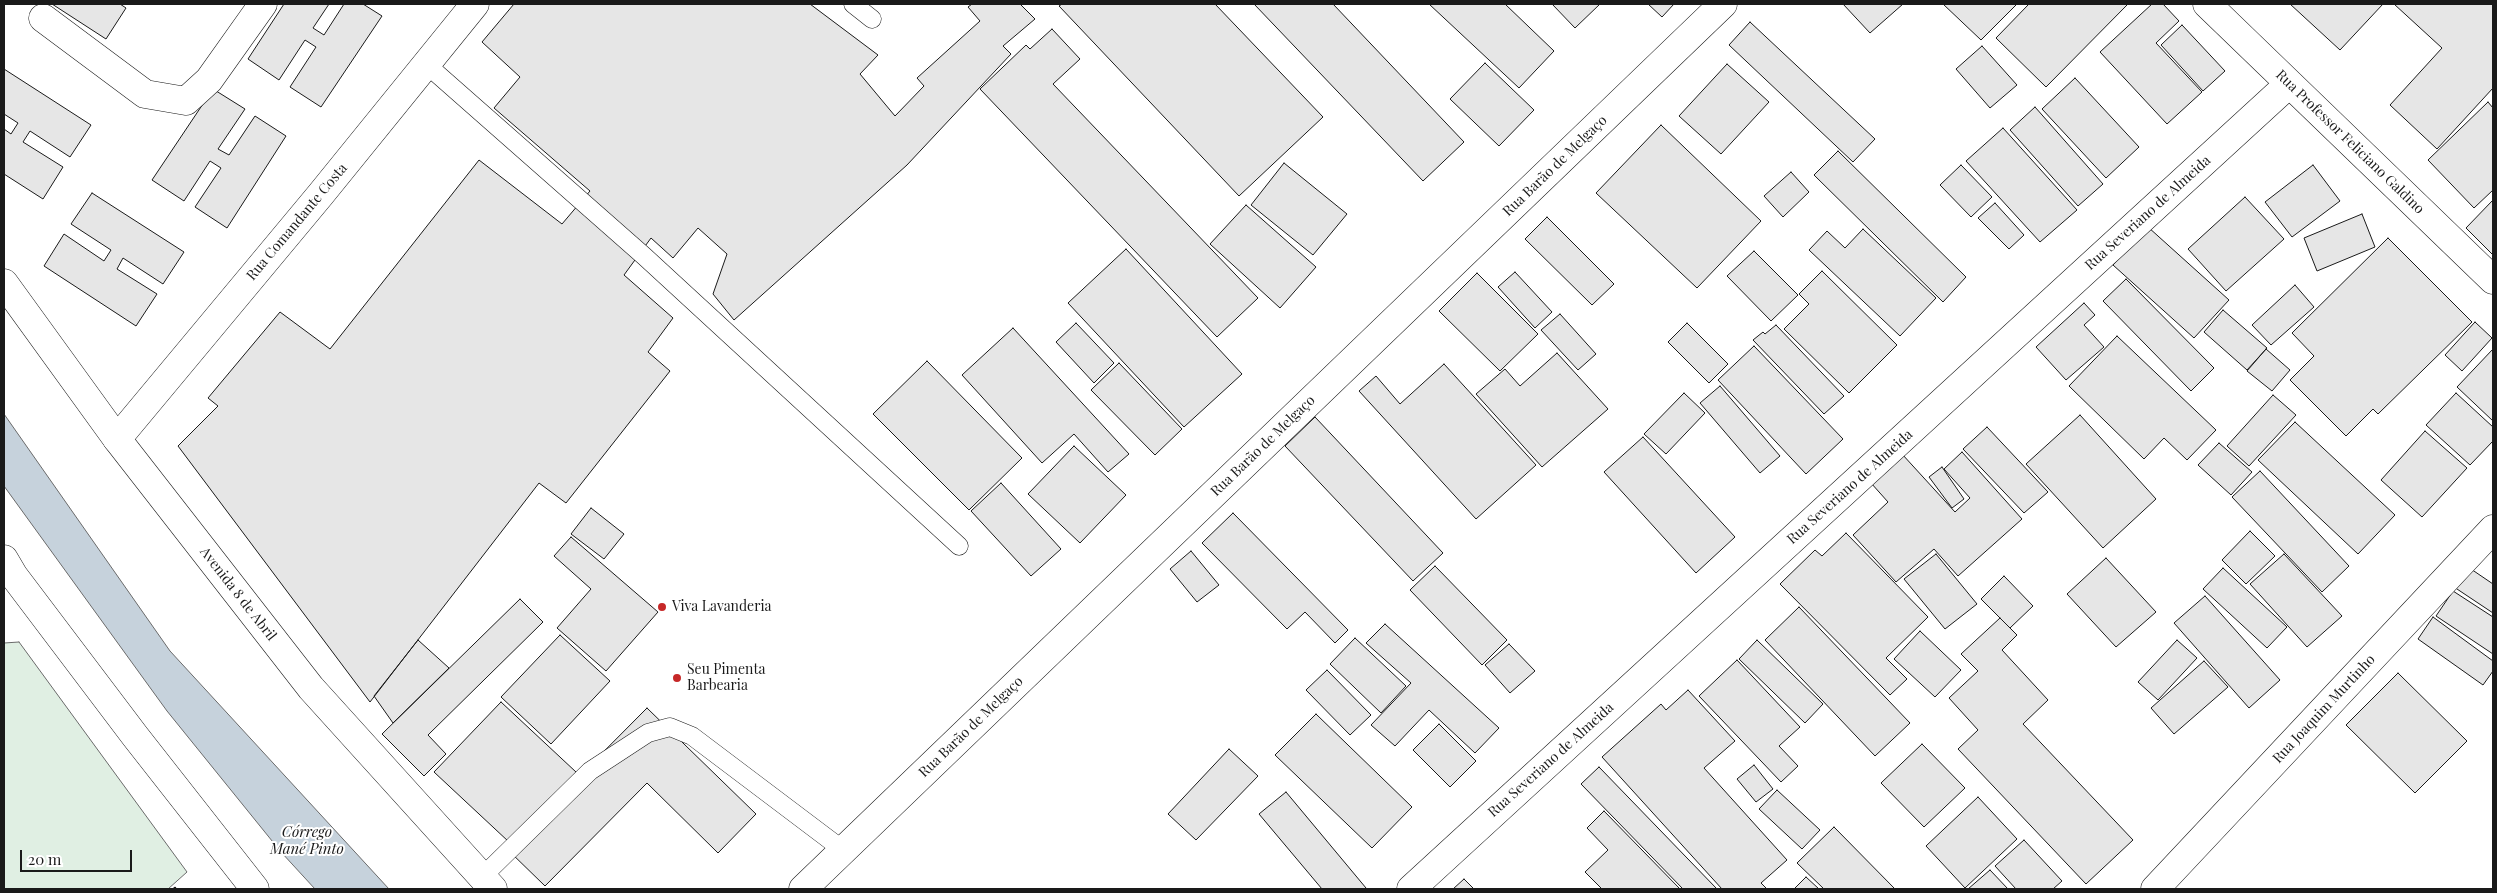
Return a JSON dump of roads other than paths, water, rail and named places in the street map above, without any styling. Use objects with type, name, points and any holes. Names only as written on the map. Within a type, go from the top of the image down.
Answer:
[{"type":"street","points":[[42,18],[145,94],[186,101],[209,80],[263,4]]},
{"type":"street","name":"Rua Comandante Costa","points":[[117,439],[474,4]]},
{"type":"street","name":"Rua Barão de Melgaço","points":[[803,889],[1724,4]]},
{"type":"street","name":"Rua Professor Feliciano Galdino","points":[[2207,4],[2493,280]]},
{"type":"street","name":"Rua Severiano de Almeida","points":[[1411,889],[2289,84]]},
{"type":"street","name":"Avenida 8 de Abril","points":[[4,283],[117,439],[311,688],[487,883]]},
{"type":"street","name":"Rua Joaquim Murtinho","points":[[2155,889],[2493,528]]},
{"type":"street","points":[[7,574],[226,856],[255,889]]},
{"type":"lane","points":[[854,4],[872,19]]},
{"type":"lane","points":[[426,64],[644,256],[959,546]]},
{"type":"lane","points":[[487,883],[590,770],[648,732],[670,727],[692,736],[843,850]]},
{"type":"water","name":"Córrego Mané Pinto","points":[[4,414],[170,651],[389,889],[315,889],[281,852],[167,711],[4,486]]},
{"type":"place","name":"Viva Lavanderia","points":[[662,607]]},
{"type":"place","name":"Seu Pimenta Barbearia","points":[[677,678]]}]
